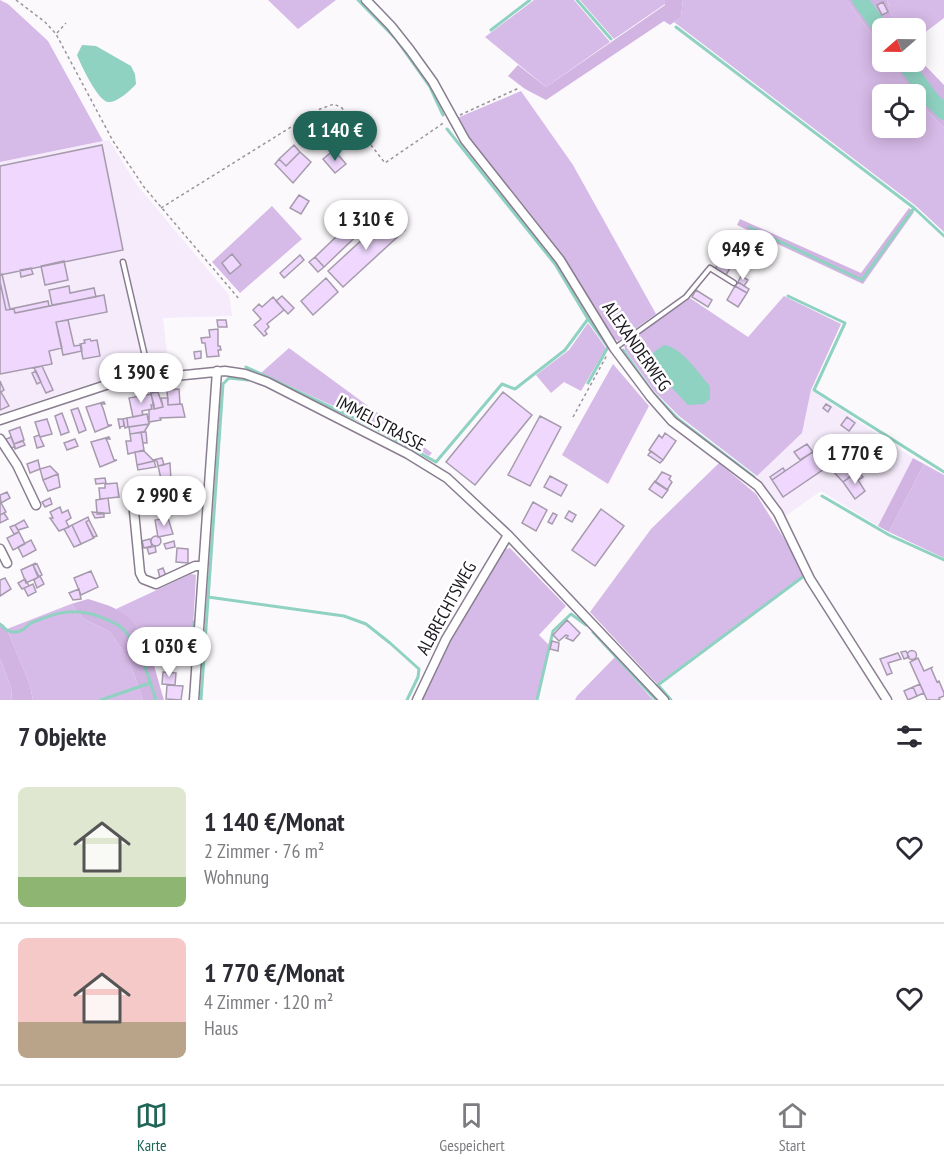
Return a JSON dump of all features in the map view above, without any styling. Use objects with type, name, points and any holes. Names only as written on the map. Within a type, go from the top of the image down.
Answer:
[{"type":"street","name":"ALEXANDERWEG","points":[[366,0],[391,26],[433,82],[465,140],[560,260],[614,348],[650,396],[672,421],[758,486],[769,499],[810,579],[887,700]]},
{"type":"street","name":"IMMELSTRASSE","points":[[0,420],[115,382],[217,371],[235,371],[267,382],[447,478],[508,535],[664,700]]},
{"type":"street","points":[[194,700],[217,371]]},
{"type":"street","points":[[0,439],[17,465],[36,505]]},
{"type":"street","points":[[133,501],[140,573],[143,579],[156,584],[195,566],[203,566]]},
{"type":"street","name":"ALBRECHTSWEG","points":[[417,700],[446,639],[508,535]]},
{"type":"street","points":[[0,549],[7,563]]},
{"type":"lane","points":[[123,262],[150,379]]},
{"type":"lane","points":[[614,348],[686,297],[710,268],[734,283]]},
{"type":"path","points":[[16,0],[45,22],[56,34],[113,141],[144,187],[240,300]]},
{"type":"path","points":[[56,34],[66,23]]},
{"type":"path","points":[[161,208],[327,106],[334,104],[342,108],[385,163],[452,119],[519,88]]},
{"type":"path","points":[[573,417],[614,348]]},
{"type":"shaded area","points":[[0,0],[8,4],[48,41],[103,141],[0,162]]},
{"type":"shaded area","points":[[268,0],[336,0],[298,29]]},
{"type":"shaded area","points":[[534,0],[574,0],[610,42],[546,87],[485,37]]},
{"type":"shaded area","points":[[580,0],[665,0],[665,4],[614,39]]},
{"type":"shaded area","points":[[665,0],[683,0],[681,17],[670,25],[664,21],[546,100],[525,89],[508,76],[518,65],[546,87],[665,5]]},
{"type":"shaded area","points":[[683,0],[847,0],[872,35],[872,72],[898,72],[908,84],[872,84],[872,138],[926,138],[926,110],[944,128],[944,232],[916,206],[674,22],[681,17]]},
{"type":"shaded area","points":[[847,0],[887,0],[892,18],[872,18],[872,35]]},
{"type":"shaded area","points":[[887,0],[944,0],[944,18],[926,32],[926,18],[892,18]]},
{"type":"shaded area","points":[[82,45],[96,46],[131,66],[136,84],[112,102],[104,100],[90,82],[77,55]]},
{"type":"shaded area","points":[[926,66],[944,85],[944,128],[926,110],[926,84],[907,84],[898,72],[926,72]]},
{"type":"shaded area","points":[[521,91],[573,165],[656,314],[618,341],[610,336],[594,310],[468,138],[457,118]]},
{"type":"shaded area","points":[[109,140],[137,185],[229,295],[232,316],[163,318],[169,371],[116,375],[0,414],[0,162]]},
{"type":"shaded area","points":[[272,206],[302,239],[240,293],[212,262]]},
{"type":"shaded area","points":[[909,208],[914,212],[863,284],[737,225],[740,219],[861,273]]},
{"type":"shaded area","points":[[784,296],[841,324],[811,390],[802,433],[757,476],[679,416],[654,391],[625,350],[624,344],[690,298],[748,337]]},
{"type":"shaded area","points":[[588,323],[606,348],[581,391],[564,382],[551,393],[536,375],[569,350]]},
{"type":"shaded area","points":[[664,345],[683,355],[710,386],[710,399],[704,404],[688,405],[654,369],[651,358],[655,351]]},
{"type":"shaded area","points":[[289,348],[432,453],[429,456],[373,424],[261,373]]},
{"type":"shaded area","points":[[613,364],[649,406],[608,484],[562,455]]},
{"type":"shaded area","points":[[811,390],[913,458],[878,526],[821,491],[784,517],[757,476],[802,433]]},
{"type":"shaded area","points":[[913,458],[924,464],[889,532],[878,526]]},
{"type":"shaded area","points":[[719,463],[756,494],[804,575],[657,684],[590,612],[651,529]]},
{"type":"shaded area","points":[[924,464],[944,475],[944,558],[889,532]]},
{"type":"shaded area","points":[[510,548],[566,606],[539,635],[550,646],[538,700],[421,700],[449,642],[503,550]]},
{"type":"shaded area","points":[[191,574],[196,575],[191,665],[153,664],[140,632],[116,609]]},
{"type":"shaded area","points":[[88,599],[114,608],[126,615],[135,625],[148,648],[164,700],[143,700],[129,660],[110,632],[84,619],[71,604]]},
{"type":"shaded area","points":[[71,604],[84,619],[110,632],[129,660],[143,700],[33,700],[30,685],[7,629]]},
{"type":"shaded area","points":[[3,624],[30,685],[33,700],[12,700],[11,687],[0,659],[0,627]]},
{"type":"shaded area","points":[[615,657],[653,700],[575,700],[577,696]]},
{"type":"shaded area","points":[[0,659],[11,687],[12,700],[0,700]]},
{"type":"building","points":[[883,2],[888,12],[882,15],[877,5]]},
{"type":"building","points":[[102,145],[123,250],[0,275],[0,166]]},
{"type":"building","points":[[294,145],[300,152],[286,166],[279,159]]},
{"type":"building","points":[[334,150],[346,164],[335,173],[323,159]]},
{"type":"building","points":[[300,152],[311,162],[293,183],[275,164],[279,159],[286,166]]},
{"type":"building","points":[[299,195],[309,201],[301,214],[290,208]]},
{"type":"building","points":[[362,212],[371,222],[324,267],[315,257]]},
{"type":"building","points":[[390,214],[405,230],[343,287],[328,271]]},
{"type":"building","points":[[725,252],[736,258],[726,275],[715,269]]},
{"type":"building","points":[[232,254],[241,265],[230,274],[222,263]]},
{"type":"building","points":[[300,255],[304,260],[284,278],[280,273]]},
{"type":"building","points":[[315,257],[324,267],[318,272],[309,262]]},
{"type":"building","points":[[64,261],[68,280],[45,285],[41,266]]},
{"type":"building","points":[[31,268],[33,274],[21,277],[20,270]]},
{"type":"building","points":[[2,274],[10,309],[48,301],[49,306],[15,313],[14,309],[6,310],[0,282]]},
{"type":"building","points":[[741,276],[748,280],[744,286],[738,282]]},
{"type":"building","points":[[326,278],[338,292],[313,315],[301,301]]},
{"type":"building","points":[[0,282],[6,310],[14,309],[15,313],[104,295],[107,312],[56,322],[62,348],[49,351],[52,364],[0,374]]},
{"type":"building","points":[[738,282],[749,289],[747,293],[735,286]]},
{"type":"building","points":[[69,286],[70,293],[94,288],[96,297],[52,305],[49,290]]},
{"type":"building","points":[[735,286],[747,293],[738,307],[727,300]]},
{"type":"building","points":[[696,290],[712,300],[708,307],[692,297]]},
{"type":"building","points":[[282,296],[294,308],[288,314],[276,301]]},
{"type":"building","points":[[273,297],[284,310],[267,324],[269,327],[264,336],[254,325],[261,319],[253,310],[259,304],[262,307]]},
{"type":"building","points":[[68,320],[74,346],[81,345],[82,351],[63,355],[56,322]]},
{"type":"building","points":[[217,320],[226,320],[227,327],[218,327]]},
{"type":"building","points":[[218,329],[218,346],[221,350],[218,350],[219,356],[207,357],[205,343],[202,343],[201,338],[210,337],[209,330]]},
{"type":"building","points":[[90,339],[91,341],[97,340],[100,356],[83,359],[80,344]]},
{"type":"building","points":[[201,351],[201,358],[195,359],[194,352]]},
{"type":"building","points":[[42,366],[53,390],[46,393],[34,368]]},
{"type":"building","points":[[36,371],[41,382],[37,384],[32,373]]},
{"type":"building","points":[[0,381],[4,390],[1,392],[9,406],[0,410]]},
{"type":"building","points":[[179,389],[180,404],[168,405],[167,390]]},
{"type":"building","points":[[158,392],[163,407],[154,409],[151,393]]},
{"type":"building","points":[[503,392],[532,415],[475,485],[446,462]]},
{"type":"building","points":[[151,394],[154,405],[151,405],[152,409],[142,411],[143,415],[133,417],[129,398]]},
{"type":"building","points":[[161,398],[168,398],[168,405],[182,404],[185,417],[160,418],[161,420],[149,422],[151,405],[154,405],[154,409],[163,407]]},
{"type":"building","points":[[104,402],[105,404],[101,404],[108,425],[112,425],[95,432],[86,407]]},
{"type":"building","points":[[826,404],[831,407],[828,412],[823,408]]},
{"type":"building","points":[[78,408],[86,430],[79,433],[71,410]]},
{"type":"building","points":[[62,413],[69,432],[61,435],[55,416]]},
{"type":"building","points":[[147,414],[149,424],[128,427],[127,418]]},
{"type":"building","points":[[540,416],[561,427],[530,486],[508,475]]},
{"type":"building","points":[[847,417],[855,423],[849,431],[841,425]]},
{"type":"building","points":[[127,418],[128,427],[125,428],[123,419]]},
{"type":"building","points":[[47,419],[52,434],[40,437],[35,422]]},
{"type":"building","points":[[118,419],[123,419],[124,426],[120,429]]},
{"type":"building","points":[[149,424],[144,432],[130,434],[129,427]]},
{"type":"building","points":[[20,427],[24,440],[14,444],[9,431]]},
{"type":"building","points":[[141,432],[144,450],[128,454],[126,441],[131,441],[130,434]]},
{"type":"building","points":[[141,432],[146,432],[147,443],[143,443]]},
{"type":"building","points":[[665,433],[676,441],[663,460],[649,450],[659,435],[662,438]]},
{"type":"building","points":[[39,435],[44,446],[37,448],[34,437]]},
{"type":"building","points":[[11,437],[15,447],[10,448],[4,440]]},
{"type":"building","points":[[109,437],[110,439],[106,439],[114,460],[117,460],[100,467],[91,442]]},
{"type":"building","points":[[75,439],[78,446],[67,450],[64,443]]},
{"type":"building","points":[[23,441],[25,445],[15,449],[14,444]]},
{"type":"building","points":[[807,444],[813,452],[800,460],[794,452]]},
{"type":"building","points":[[144,451],[154,461],[137,465],[135,452]]},
{"type":"building","points":[[651,451],[663,460],[660,463],[648,455]]},
{"type":"building","points":[[813,452],[824,469],[783,497],[772,480]]},
{"type":"building","points":[[162,458],[164,465],[158,466],[157,461],[153,460]]},
{"type":"building","points":[[38,460],[40,469],[30,473],[27,464]]},
{"type":"building","points":[[154,461],[156,467],[138,470],[137,465]]},
{"type":"building","points":[[170,463],[171,481],[162,483],[158,466]]},
{"type":"building","points":[[840,464],[845,471],[854,465],[858,471],[843,482],[832,470]]},
{"type":"building","points":[[50,466],[58,474],[43,480],[40,469]]},
{"type":"building","points":[[783,468],[785,471],[772,480],[770,477]]},
{"type":"building","points":[[858,471],[863,477],[858,480],[865,491],[855,499],[843,482]]},
{"type":"building","points":[[662,472],[671,476],[669,479],[672,482],[667,490],[655,482]]},
{"type":"building","points":[[58,474],[60,487],[48,491],[43,480]]},
{"type":"building","points":[[550,476],[567,485],[561,496],[544,487]]},
{"type":"building","points":[[105,478],[106,483],[96,484],[95,479]]},
{"type":"building","points":[[655,481],[668,490],[662,498],[649,489]]},
{"type":"building","points":[[117,483],[119,497],[100,499],[99,488],[105,488],[105,484]]},
{"type":"building","points":[[170,490],[172,499],[176,498],[177,504],[162,509],[162,511],[158,492]]},
{"type":"building","points":[[7,492],[10,498],[1,503],[0,495]]},
{"type":"building","points":[[50,498],[52,504],[45,507],[42,502]]},
{"type":"building","points":[[108,498],[110,513],[97,514],[96,500]]},
{"type":"building","points":[[0,501],[6,512],[0,515]]},
{"type":"building","points":[[533,502],[547,510],[536,531],[522,523]]},
{"type":"building","points":[[60,507],[62,513],[68,510],[71,518],[66,521],[69,527],[59,531],[50,518],[53,518],[50,512]]},
{"type":"building","points":[[601,509],[624,526],[595,566],[572,550]]},
{"type":"building","points":[[569,511],[576,515],[572,522],[565,518]]},
{"type":"building","points":[[92,512],[104,513],[104,517],[95,518]]},
{"type":"building","points":[[4,513],[8,519],[0,523],[0,515]]},
{"type":"building","points":[[553,513],[557,515],[552,524],[548,522]]},
{"type":"building","points":[[88,517],[89,520],[86,522],[94,538],[81,544],[72,525]]},
{"type":"building","points":[[168,518],[173,534],[158,537],[155,520]]},
{"type":"building","points":[[24,520],[28,527],[18,530],[15,525]]},
{"type":"building","points":[[89,520],[97,536],[93,537],[86,522]]},
{"type":"building","points":[[15,525],[19,532],[14,534],[10,527]]},
{"type":"building","points":[[72,525],[81,544],[74,547],[64,529]]},
{"type":"building","points":[[19,532],[25,544],[13,550],[7,538]]},
{"type":"building","points":[[156,536],[160,537],[160,545],[156,546],[152,545],[151,541],[152,537]]},
{"type":"building","points":[[150,539],[152,546],[144,548],[142,541]]},
{"type":"building","points":[[31,540],[36,550],[23,557],[18,547]]},
{"type":"building","points":[[174,541],[175,547],[166,549],[164,544]]},
{"type":"building","points":[[155,546],[156,552],[149,554],[147,548]]},
{"type":"building","points":[[177,548],[188,549],[188,563],[176,562]]},
{"type":"building","points":[[36,563],[33,565],[39,577],[26,583],[21,570]]},
{"type":"building","points":[[37,564],[42,575],[38,577],[33,565]]},
{"type":"building","points":[[163,568],[166,576],[160,578],[158,570]]},
{"type":"building","points":[[91,571],[98,587],[81,595],[74,578]]},
{"type":"building","points":[[40,576],[44,584],[37,588],[34,580]]},
{"type":"building","points":[[5,578],[11,589],[0,596],[0,580]]},
{"type":"building","points":[[25,579],[29,586],[22,589],[18,583]]},
{"type":"building","points":[[33,584],[36,592],[28,596],[24,588]]},
{"type":"building","points":[[79,589],[81,599],[73,600],[69,593]]},
{"type":"building","points":[[567,620],[580,633],[573,641],[566,638],[568,636],[566,635],[559,641],[553,635]]},
{"type":"building","points":[[552,641],[559,643],[558,651],[550,649]]},
{"type":"building","points":[[912,650],[917,655],[912,660],[907,655]]},
{"type":"building","points":[[906,651],[909,657],[904,659],[901,652]]},
{"type":"building","points":[[898,653],[901,659],[888,663],[892,673],[887,675],[880,659]]},
{"type":"building","points":[[918,658],[924,671],[933,667],[931,668],[944,693],[944,696],[939,698],[940,700],[927,700],[910,662]]},
{"type":"building","points":[[163,672],[176,673],[175,685],[162,684]]},
{"type":"building","points":[[920,684],[924,693],[917,696],[913,687]]},
{"type":"building","points":[[167,685],[183,686],[181,700],[166,699]]},
{"type":"building","points":[[913,687],[917,696],[908,700],[904,691]]},
{"type":"waterway","points":[[358,0],[396,39],[430,87],[443,115]]},
{"type":"waterway","points":[[491,30],[530,0]]},
{"type":"waterway","points":[[577,0],[611,39]]},
{"type":"waterway","points":[[860,0],[873,18]]},
{"type":"waterway","points":[[676,27],[914,208],[944,236]]},
{"type":"waterway","points":[[911,72],[931,99],[944,112]]},
{"type":"waterway","points":[[447,129],[555,264],[608,347],[588,383]]},
{"type":"waterway","points":[[749,227],[862,280],[914,208]]},
{"type":"waterway","points":[[788,296],[845,323],[814,390],[944,472]]},
{"type":"waterway","points":[[246,367],[373,427],[436,462],[502,384],[515,389],[565,350],[588,319]]},
{"type":"waterway","points":[[623,350],[653,393],[678,419],[754,477]]},
{"type":"waterway","points":[[201,700],[223,384],[229,378],[248,380]]},
{"type":"waterway","points":[[822,496],[889,535],[944,560]]},
{"type":"waterway","points":[[671,700],[658,685],[804,576]]},
{"type":"waterway","points":[[208,597],[344,616],[366,624],[419,669],[418,677],[407,700]]},
{"type":"waterway","points":[[0,624],[9,631],[17,632],[40,619],[72,612],[89,613],[114,623],[123,629],[135,645],[156,700]]},
{"type":"waterway","points":[[537,700],[553,631],[571,614],[586,625]]},
{"type":"waterway","points":[[193,654],[194,622]]},
{"type":"waterway","points":[[593,632],[656,700]]},
{"type":"waterway","points":[[101,700],[150,683]]}]
